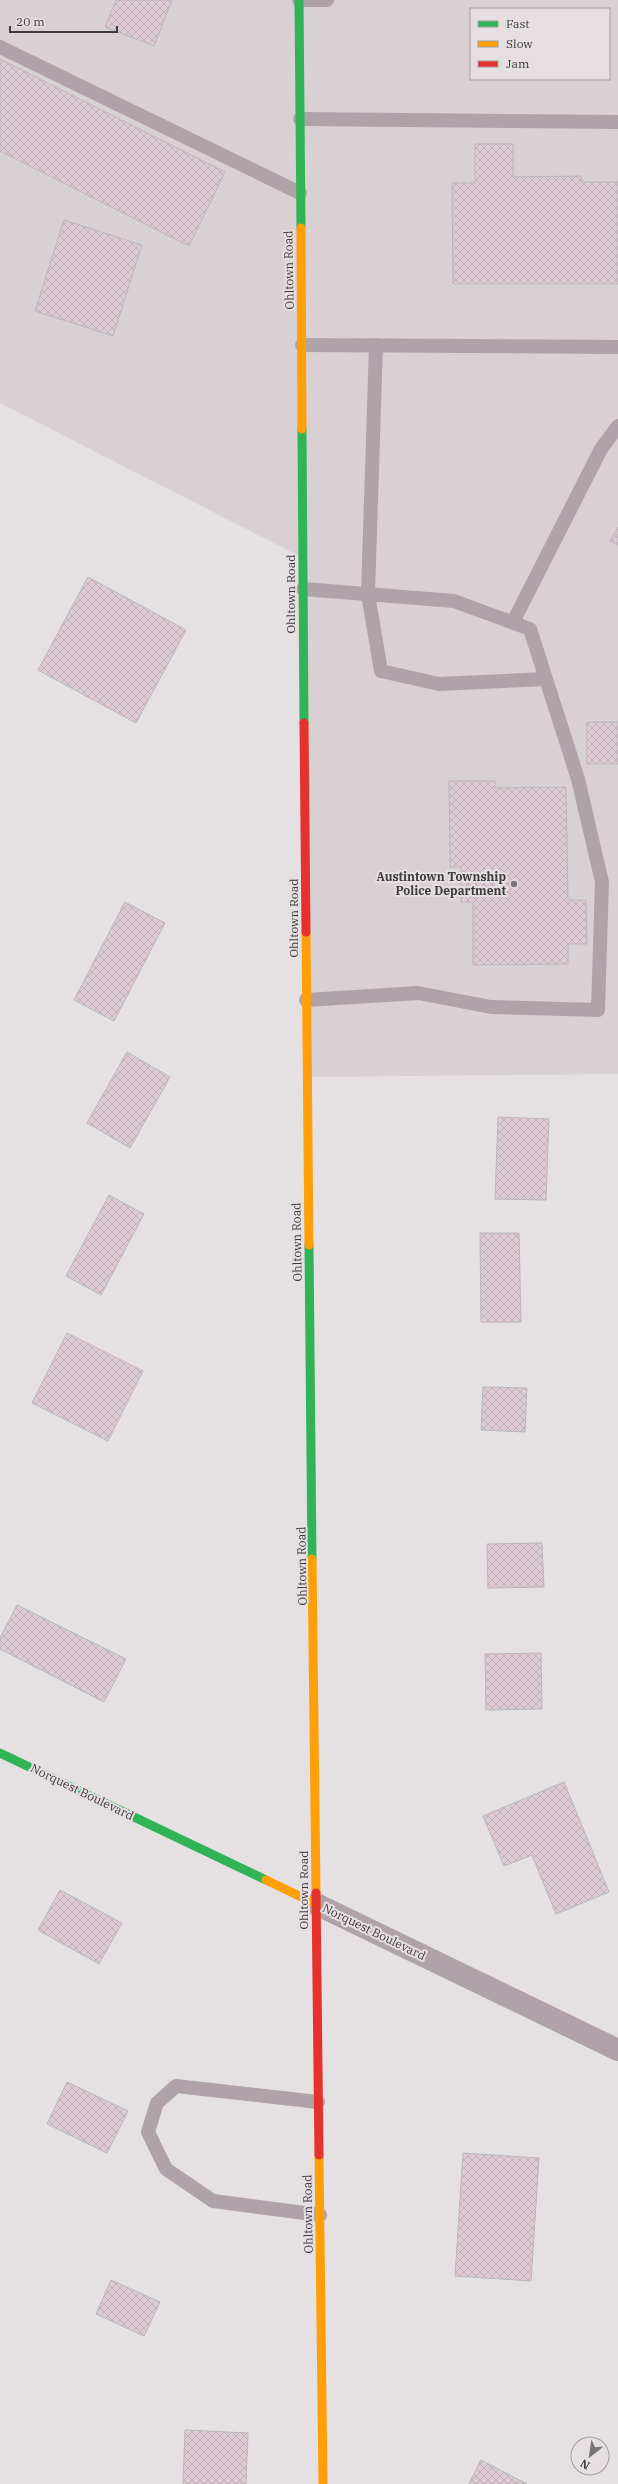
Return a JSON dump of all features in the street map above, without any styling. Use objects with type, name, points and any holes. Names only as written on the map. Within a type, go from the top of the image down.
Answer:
[{"type":"street","name":"Ohltown Road","points":[[299,0],[306,1000],[317,1820],[316,1904],[323,2484]]},
{"type":"street","name":"Norquest Boulevard","points":[[0,1753],[618,2050]]},
{"type":"lane","points":[[299,0],[327,0]]},
{"type":"lane","points":[[0,47],[300,193]]},
{"type":"lane","points":[[300,119],[618,122]]},
{"type":"lane","points":[[302,345],[618,347]]},
{"type":"lane","points":[[376,345],[368,594],[381,671],[439,684],[546,678]]},
{"type":"lane","points":[[513,622],[601,449],[618,426]]},
{"type":"lane","points":[[303,589],[454,601],[530,629],[578,779],[602,882],[598,1010],[491,1007],[418,993],[306,1000]]},
{"type":"lane","points":[[318,2102],[176,2086],[157,2103],[148,2132],[166,2169],[213,2202],[320,2215]]},
{"type":"shaded area","points":[[0,0],[618,0],[618,1074],[307,1077],[303,558],[0,403]]},
{"type":"building","points":[[116,0],[172,0],[154,46],[105,27]]},
{"type":"building","points":[[0,59],[225,172],[189,246],[0,151]]},
{"type":"building","points":[[475,144],[513,144],[513,177],[581,176],[582,182],[618,182],[618,284],[453,284],[452,183],[475,183]]},
{"type":"building","points":[[64,220],[142,245],[113,336],[35,311]]},
{"type":"building","points":[[618,527],[618,545],[610,541]]},
{"type":"building","points":[[88,577],[186,630],[136,723],[38,670]]},
{"type":"building","points":[[587,722],[618,722],[618,764],[587,764]]},
{"type":"building","name":"Austintown Township Police Department","points":[[449,781],[495,781],[495,788],[566,787],[568,900],[586,900],[587,944],[568,944],[568,964],[473,965],[473,902],[461,902],[461,867],[450,867]]},
{"type":"building","points":[[125,902],[165,923],[114,1021],[74,1000]]},
{"type":"building","points":[[127,1052],[170,1077],[130,1148],[87,1123]]},
{"type":"building","points":[[498,1117],[549,1119],[546,1200],[495,1199]]},
{"type":"building","points":[[109,1195],[144,1214],[101,1295],[66,1276]]},
{"type":"building","points":[[480,1233],[519,1233],[521,1322],[481,1322]]},
{"type":"building","points":[[67,1333],[143,1371],[108,1441],[32,1403]]},
{"type":"building","points":[[483,1387],[527,1388],[525,1432],[481,1430]]},
{"type":"building","points":[[542,1543],[544,1587],[488,1588],[487,1544]]},
{"type":"building","points":[[17,1605],[126,1659],[104,1702],[0,1649],[0,1638]]},
{"type":"building","points":[[541,1653],[542,1709],[486,1710],[485,1654]]},
{"type":"building","points":[[564,1782],[609,1892],[556,1914],[532,1855],[504,1866],[483,1816]]},
{"type":"building","points":[[60,1890],[122,1923],[99,1964],[38,1930]]},
{"type":"building","points":[[67,2082],[128,2111],[107,2153],[47,2124]]},
{"type":"building","points":[[463,2153],[539,2158],[531,2281],[455,2276]]},
{"type":"building","points":[[111,2280],[160,2302],[144,2336],[96,2314]]},
{"type":"building","points":[[185,2430],[248,2433],[246,2484],[183,2484]]},
{"type":"building","points":[[481,2460],[527,2484],[469,2484]]},
{"type":"traffic: fast","points":[[299,0],[301,228]]},
{"type":"traffic: fast","points":[[302,429],[304,723]]},
{"type":"traffic: fast","points":[[309,1245],[312,1559]]},
{"type":"traffic: fast","points":[[0,1753],[266,1880]]},
{"type":"traffic: slow","points":[[301,228],[302,429]]},
{"type":"traffic: slow","points":[[306,932],[309,1245]]},
{"type":"traffic: slow","points":[[312,1559],[316,1893]]},
{"type":"traffic: slow","points":[[266,1880],[316,1904]]},
{"type":"traffic: slow","points":[[319,2155],[323,2484]]},
{"type":"traffic: jam","points":[[304,723],[306,932]]},
{"type":"traffic: jam","points":[[316,1893],[319,2155]]},
{"type":"place","name":"Austintown Township Police Department","points":[[514,884]]}]
